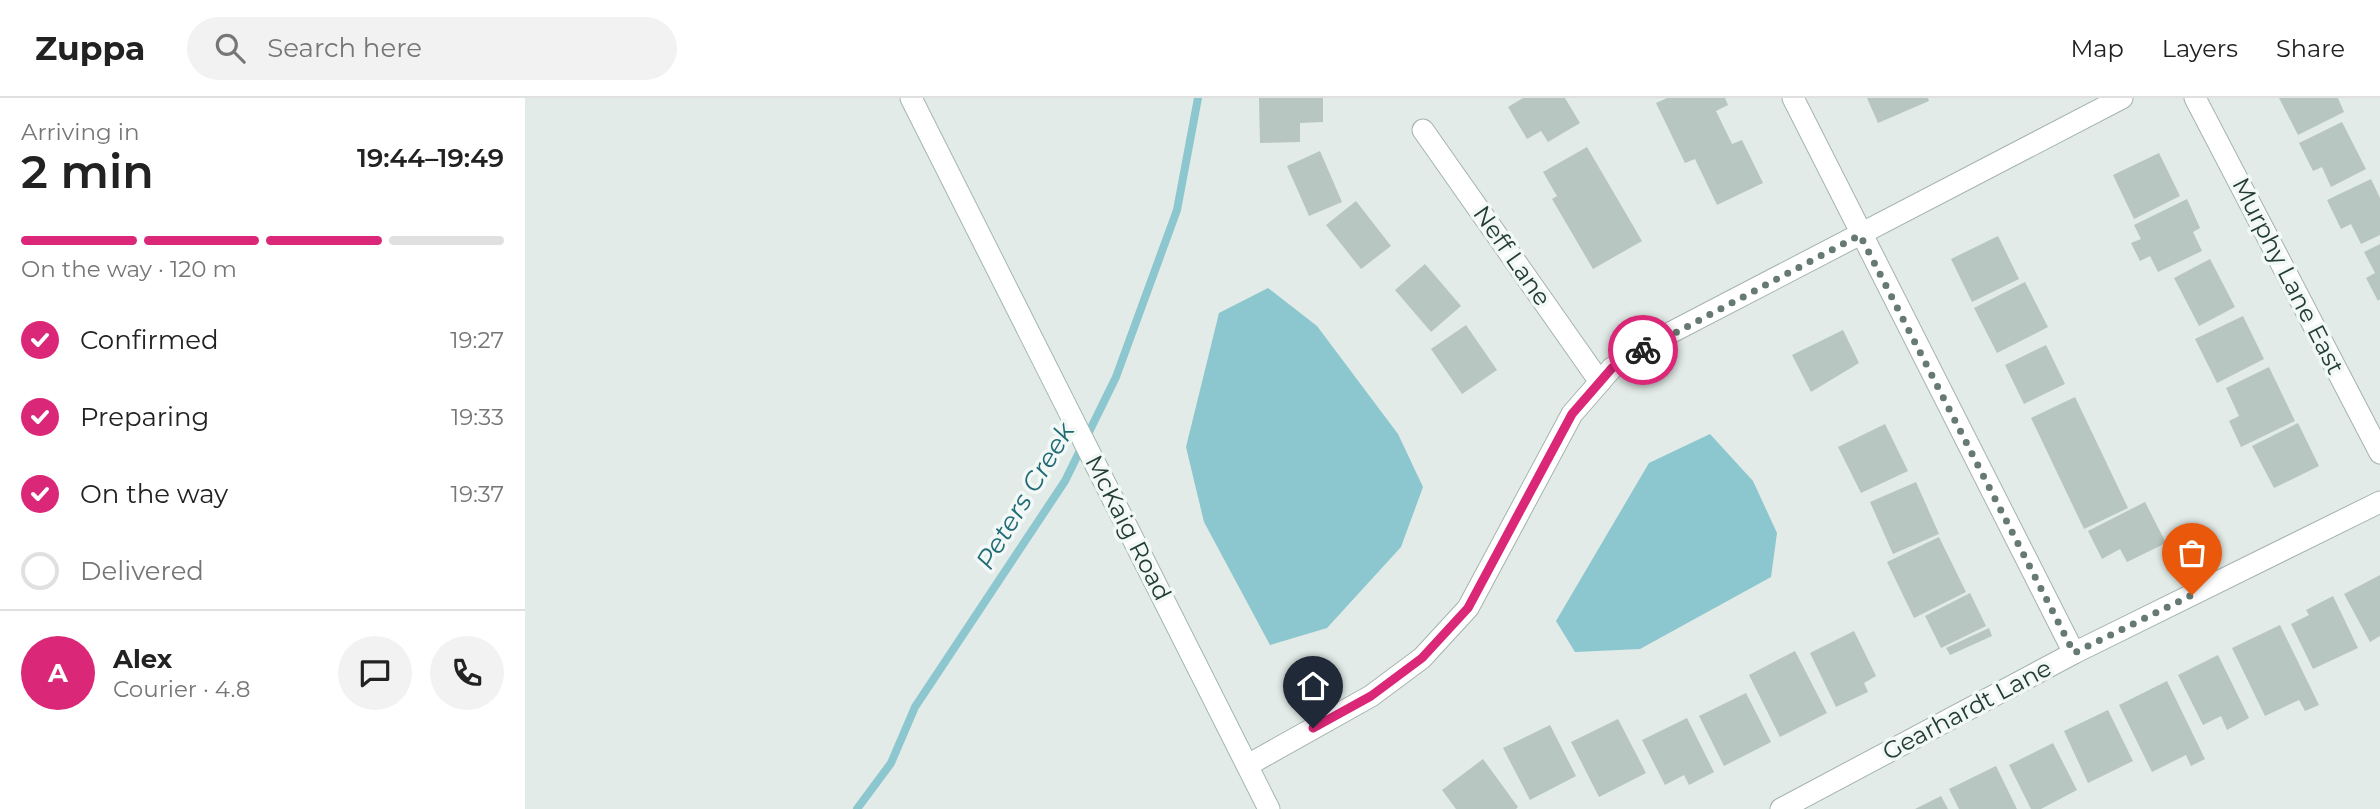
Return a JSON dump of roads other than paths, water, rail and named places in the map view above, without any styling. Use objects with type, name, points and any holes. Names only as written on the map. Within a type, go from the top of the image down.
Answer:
[{"type":"street","name":"McKaig Road","points":[[911,98],[1269,809]]},
{"type":"street","points":[[1793,98],[1860,235],[2074,653]]},
{"type":"street","points":[[1248,765],[1371,696],[1422,658],[1468,608],[1572,414],[1612,368],[1670,333],[2122,98]]},
{"type":"street","name":"Murphy Lane East","points":[[2195,98],[2380,453]]},
{"type":"street","name":"Neff Lane","points":[[1423,130],[1600,382]]},
{"type":"street","name":"Gearhardt Lane","points":[[1781,809],[2074,653],[2380,502]]},
{"type":"water","points":[[1268,288],[1317,326],[1398,434],[1423,487],[1401,547],[1327,628],[1270,645],[1204,522],[1186,447],[1219,313]]},
{"type":"water","points":[[1710,434],[1753,481],[1777,533],[1771,577],[1640,649],[1575,652],[1556,621],[1649,463]]},
{"type":"waterway","name":"Peters Creek","points":[[857,809],[891,763],[915,707],[1065,481],[1116,377],[1177,210],[1198,98]]}]
